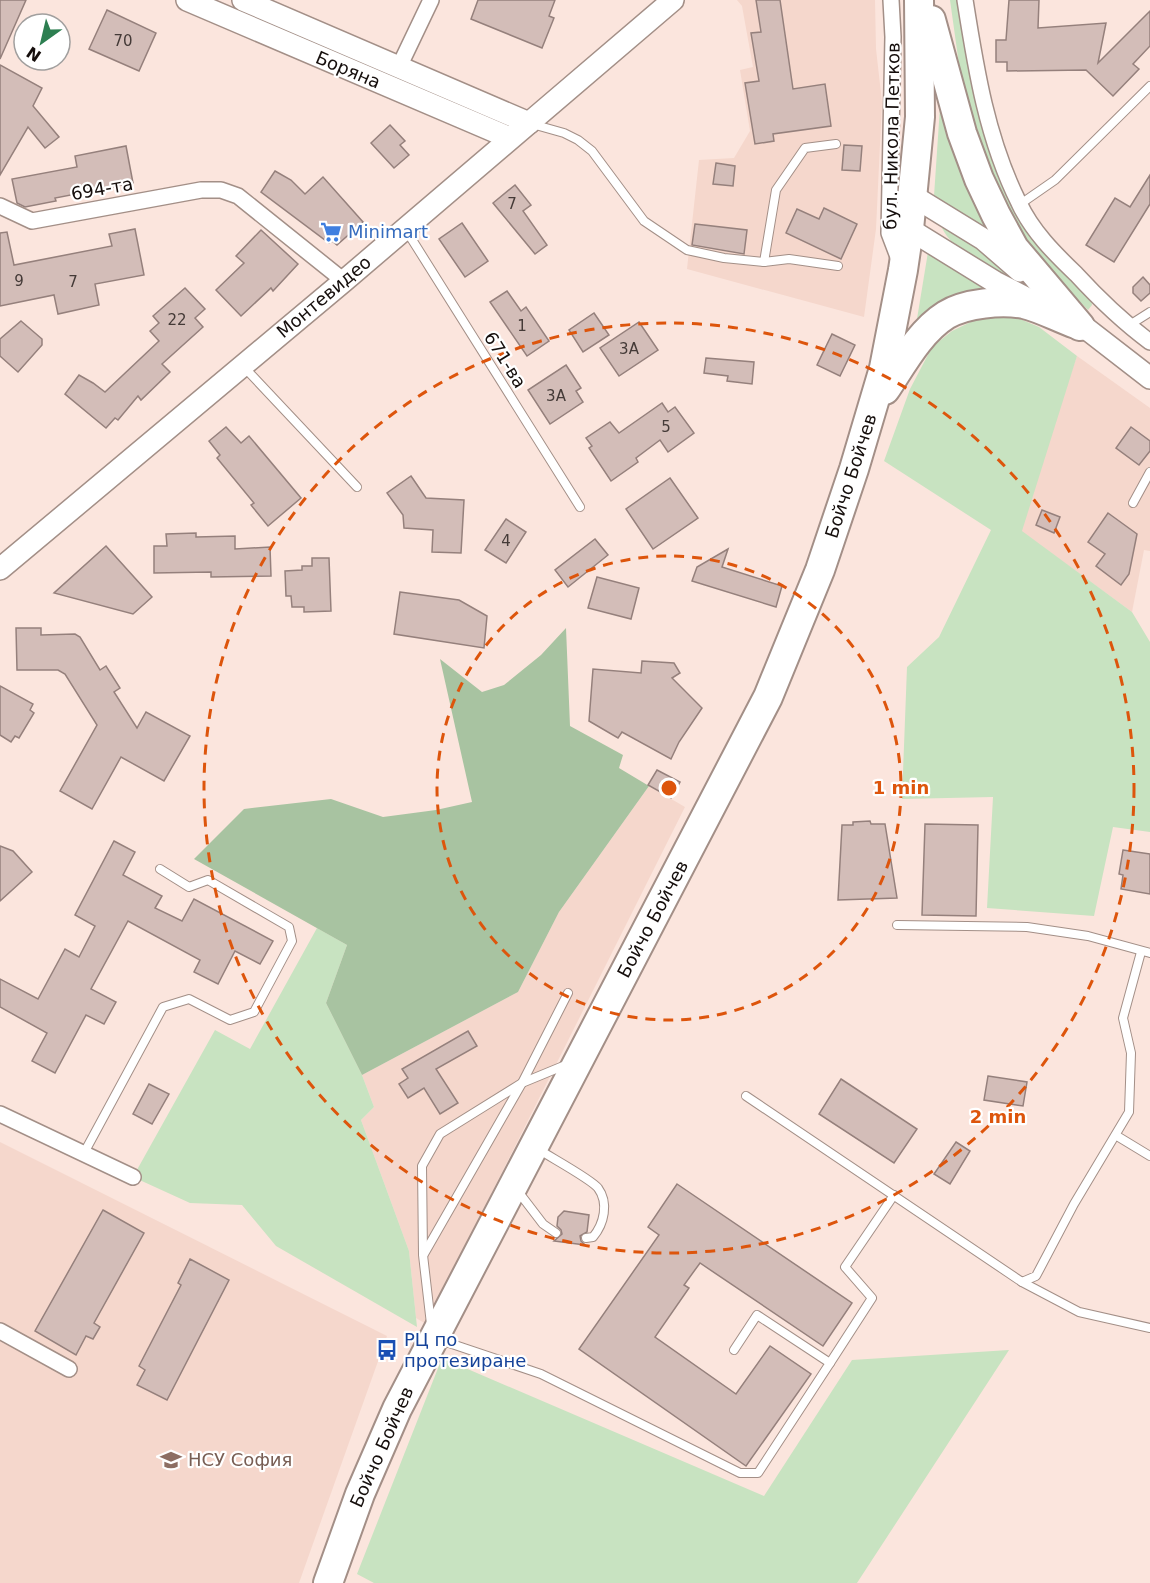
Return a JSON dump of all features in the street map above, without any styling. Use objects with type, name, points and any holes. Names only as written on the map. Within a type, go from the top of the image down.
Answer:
[{"type":"highway","name":"бул. Никола Петков","points":[[909,230],[920,117],[920,0]]},
{"type":"highway","points":[[927,0],[962,133],[979,179],[1014,248],[1080,326]]},
{"type":"highway","name":"Бойчо Бойчев","points":[[328,1583],[360,1494],[397,1409],[768,697],[820,570],[872,410],[884,368],[909,230]]},
{"type":"highway","points":[[872,410],[910,352],[947,314],[998,302],[1025,305],[1080,326]]},
{"type":"street","name":"Боряна","points":[[187,0],[510,138]]},
{"type":"street","name":"Боряна","points":[[243,0],[529,123]]},
{"type":"street","points":[[399,68],[431,0]]},
{"type":"street","name":"Монтевидео","points":[[0,569],[345,281],[673,0]]},
{"type":"street","name":"бул. Никола Петков","points":[[891,0],[893,37],[889,233],[903,270]]},
{"type":"street","points":[[965,0],[978,83],[994,145],[1019,205],[1043,241],[1128,326],[1150,342]]},
{"type":"street","name":"694-та","points":[[5,209],[32,221],[201,190],[221,190],[238,196],[345,281]]},
{"type":"street","name":"бул. Никола Петков","points":[[913,196],[983,238],[1080,326],[1150,378]]},
{"type":"street","name":"бул. Никола Петков","points":[[909,230],[994,282],[1080,326]]},
{"type":"street","points":[[0,1114],[133,1177]]},
{"type":"street","points":[[0,1331],[69,1369]]},
{"type":"lane","points":[[1019,205],[1055,180],[1150,86]]},
{"type":"lane","points":[[529,123],[564,133],[585,145],[592,151],[644,221],[687,250],[724,258],[764,262],[789,259],[838,266]]},
{"type":"lane","points":[[764,262],[776,190],[805,148],[836,144]]},
{"type":"lane","name":"671-ва","points":[[405,229],[580,507]]},
{"type":"lane","points":[[1128,326],[1150,312]]},
{"type":"lane","points":[[243,366],[357,487]]},
{"type":"lane","points":[[1133,503],[1150,472]]},
{"type":"lane","points":[[84,1153],[163,1007],[189,999],[230,1020],[254,1012],[292,941],[289,927],[208,880],[189,887],[160,869]]},
{"type":"lane","points":[[897,925],[1027,927],[1088,936],[1150,953]]},
{"type":"lane","points":[[1022,1282],[1036,1276],[1074,1204],[1117,1136],[1129,1112],[1131,1053],[1123,1018],[1141,952]]},
{"type":"lane","points":[[423,1255],[522,1083],[568,993]]},
{"type":"lane","points":[[580,1059],[522,1083],[440,1134],[422,1166],[423,1255],[433,1338],[541,1374],[740,1473],[758,1473],[872,1298],[845,1267],[894,1195]]},
{"type":"lane","points":[[746,1096],[1022,1282],[1079,1312],[1150,1328]]},
{"type":"lane","points":[[1117,1136],[1150,1156]]},
{"type":"lane","points":[[534,1147],[598,1188],[605,1208],[599,1230],[593,1237],[586,1238]]},
{"type":"lane","points":[[513,1185],[543,1224],[556,1233]]},
{"type":"lane","points":[[734,1350],[757,1315],[830,1363]]},
{"type":"shaded area","points":[[737,0],[875,0],[876,49],[882,102],[876,229],[864,317],[687,269],[699,160],[734,158],[750,131],[740,70],[753,67],[742,6]]},
{"type":"shaded area","points":[[1077,356],[1150,408],[1150,551],[1144,550],[1132,612],[1017,528]]},
{"type":"shaded area","points":[[649,786],[685,807],[426,1324],[416,1318],[409,1251],[361,1120],[374,1107],[362,1075],[518,992],[559,912]]},
{"type":"shaded area","name":"НСУ София","points":[[0,1142],[387,1336],[299,1583],[0,1583]]},
{"type":"green space","points":[[950,0],[960,0],[1000,173],[1091,296],[1092,305],[1088,310],[1048,269],[1016,225],[983,162],[962,86]]},
{"type":"green space","points":[[940,107],[961,173],[992,233],[934,196]]},
{"type":"green space","points":[[942,228],[951,229],[969,238],[1010,275],[1007,278],[962,251]]},
{"type":"green space","points":[[928,252],[1000,293],[915,331]]},
{"type":"green space","points":[[1013,316],[1039,327],[1077,356],[1022,531],[1132,612],[1150,642],[1150,832],[1113,827],[1094,916],[987,908],[993,797],[902,799],[907,667],[939,637],[991,530],[884,461],[910,389],[932,347],[952,331],[977,319]]},
{"type":"green space","points":[[566,628],[570,726],[623,755],[619,768],[649,786],[559,912],[518,992],[362,1075],[326,1003],[347,945],[194,859],[244,809],[331,799],[383,817],[436,810],[472,802],[440,659],[482,692],[504,685],[541,655]]},
{"type":"green space","points":[[317,928],[347,945],[326,1003],[362,1075],[374,1107],[361,1120],[409,1251],[417,1327],[276,1246],[242,1205],[190,1203],[133,1177],[215,1030],[250,1049]]},
{"type":"green space","points":[[1009,1350],[857,1583],[374,1583],[357,1574],[442,1358],[764,1496],[852,1360]]},
{"type":"building","points":[[0,0],[26,0],[21,12],[12,12],[12,32],[0,59]]},
{"type":"building","points":[[478,0],[555,0],[549,16],[554,18],[542,48],[471,19]]},
{"type":"building","points":[[756,0],[780,0],[793,89],[825,84],[831,126],[773,134],[774,141],[755,144],[745,83],[759,81],[751,33],[761,32]]},
{"type":"building","points":[[1009,0],[1039,0],[1038,28],[1106,23],[1098,63],[1150,11],[1150,46],[1133,64],[1139,69],[1113,96],[1086,70],[1007,71],[1007,62],[996,62],[996,40],[1006,40]]},
{"type":"building","points":[[107,10],[156,33],[139,71],[89,49]]},
{"type":"building","points":[[0,65],[42,88],[33,106],[59,137],[45,148],[28,127],[0,175]]},
{"type":"building","points":[[390,125],[405,141],[400,145],[409,155],[394,168],[371,143]]},
{"type":"building","points":[[844,145],[862,146],[860,171],[842,170]]},
{"type":"building","points":[[126,146],[133,183],[55,198],[56,201],[25,207],[17,203],[12,179],[77,167],[75,156]]},
{"type":"building","points":[[716,163],[735,166],[733,186],[713,184]]},
{"type":"building","points":[[275,171],[291,180],[305,194],[323,177],[363,222],[337,245],[332,241],[329,243],[261,192]]},
{"type":"building","points":[[1150,175],[1150,204],[1114,262],[1086,245],[1115,198],[1130,207]]},
{"type":"building","points":[[515,185],[531,205],[523,211],[547,245],[535,254],[493,203]]},
{"type":"building","points":[[824,208],[857,224],[841,259],[786,233],[797,209],[819,219]]},
{"type":"building","points":[[462,223],[488,261],[465,277],[439,239]]},
{"type":"building","points":[[695,224],[747,230],[744,254],[692,245]]},
{"type":"building","points":[[135,229],[144,275],[95,284],[99,305],[58,314],[54,295],[0,306],[0,233],[7,232],[14,265],[112,246],[109,234]]},
{"type":"building","points":[[261,230],[298,264],[273,291],[271,288],[241,316],[216,290],[244,263],[236,256]]},
{"type":"building","points":[[1143,277],[1150,285],[1150,293],[1141,301],[1133,293],[1133,287]]},
{"type":"building","points":[[185,288],[205,309],[195,318],[203,327],[162,364],[170,372],[141,400],[138,396],[118,420],[115,418],[106,428],[65,394],[79,375],[105,392],[159,341],[150,331],[159,323],[153,316]]},
{"type":"building","points":[[507,291],[521,311],[526,307],[549,341],[527,356],[490,302]]},
{"type":"building","points":[[594,313],[609,335],[583,352],[569,330]]},
{"type":"building","points":[[21,321],[42,339],[42,345],[18,372],[0,356],[0,339]]},
{"type":"building","points":[[639,322],[658,350],[619,376],[600,348]]},
{"type":"building","points":[[832,334],[855,345],[840,376],[817,365]]},
{"type":"building","points":[[706,358],[754,362],[752,384],[727,381],[728,376],[704,373]]},
{"type":"building","points":[[566,365],[581,388],[576,391],[583,402],[550,424],[528,390]]},
{"type":"building","points":[[662,403],[668,412],[675,407],[694,433],[668,452],[660,440],[636,458],[638,462],[611,481],[589,448],[592,446],[586,438],[610,422],[619,433]]},
{"type":"building","points":[[226,427],[241,443],[249,436],[301,498],[268,526],[251,505],[254,503],[217,458],[220,455],[209,441]]},
{"type":"building","points":[[1131,427],[1150,441],[1150,451],[1139,465],[1116,448]]},
{"type":"building","points":[[411,476],[426,498],[464,500],[461,553],[432,552],[433,530],[404,528],[403,515],[387,493]]},
{"type":"building","points":[[670,478],[698,518],[653,549],[626,509]]},
{"type":"building","points":[[1042,510],[1060,517],[1054,533],[1036,525]]},
{"type":"building","points":[[1108,513],[1137,534],[1129,574],[1121,585],[1096,566],[1105,554],[1088,542]]},
{"type":"building","points":[[506,519],[526,532],[506,563],[485,550]]},
{"type":"building","points":[[196,533],[196,537],[235,536],[235,549],[270,547],[271,576],[211,577],[211,572],[154,573],[154,546],[167,546],[166,534]]},
{"type":"building","points":[[595,539],[608,555],[568,587],[555,570]]},
{"type":"building","points":[[106,546],[152,597],[133,614],[54,593]]},
{"type":"building","points":[[728,549],[722,567],[782,586],[776,607],[692,581],[697,567]]},
{"type":"building","points":[[312,558],[329,558],[331,611],[304,612],[304,607],[292,607],[291,596],[286,596],[285,571],[302,570],[302,566],[312,566]]},
{"type":"building","points":[[597,577],[639,588],[631,619],[588,608]]},
{"type":"building","points":[[400,592],[459,600],[487,616],[484,648],[394,634]]},
{"type":"building","points":[[16,628],[41,628],[41,635],[75,634],[80,637],[100,670],[106,666],[120,688],[114,692],[137,728],[146,712],[190,736],[164,781],[121,757],[92,809],[60,791],[97,725],[65,674],[58,670],[17,670]]},
{"type":"building","points":[[642,661],[674,663],[680,673],[672,678],[702,708],[679,742],[671,759],[622,732],[618,738],[589,721],[593,669],[641,673]]},
{"type":"building","points":[[0,686],[33,704],[30,710],[34,713],[19,738],[15,736],[11,742],[0,735]]},
{"type":"building","points":[[657,770],[680,782],[671,798],[648,785]]},
{"type":"building","points":[[870,821],[871,824],[885,824],[897,898],[838,900],[842,825]]},
{"type":"building","points":[[925,824],[978,825],[976,916],[922,915]]},
{"type":"building","points":[[114,841],[135,852],[123,875],[162,896],[155,908],[182,921],[194,899],[273,941],[260,964],[235,951],[218,984],[194,972],[200,960],[128,921],[91,989],[116,1002],[104,1024],[86,1015],[55,1073],[32,1061],[47,1033],[0,1007],[0,979],[38,999],[65,949],[79,957],[95,926],[75,915]]},
{"type":"building","points":[[0,846],[13,851],[32,872],[0,901]]},
{"type":"building","points":[[1123,850],[1150,854],[1150,894],[1121,889],[1123,875],[1119,874]]},
{"type":"building","points":[[468,1031],[477,1046],[436,1069],[458,1103],[440,1114],[424,1088],[408,1098],[399,1084],[408,1078],[402,1069]]},
{"type":"building","points":[[988,1076],[1027,1082],[1023,1106],[984,1100]]},
{"type":"building","points":[[841,1079],[917,1129],[894,1163],[819,1114]]},
{"type":"building","points":[[149,1084],[169,1094],[152,1124],[133,1114]]},
{"type":"building","points":[[956,1142],[970,1151],[950,1184],[934,1174]]},
{"type":"building","points":[[677,1184],[852,1303],[823,1346],[700,1263],[684,1285],[689,1288],[655,1337],[736,1394],[770,1346],[811,1374],[746,1466],[579,1349],[659,1235],[648,1227]]},
{"type":"building","points":[[103,1210],[144,1233],[94,1323],[100,1327],[93,1339],[86,1336],[76,1355],[35,1331]]},
{"type":"building","points":[[564,1211],[589,1215],[587,1232],[580,1236],[585,1245],[554,1241],[562,1234],[557,1226],[558,1217]]},
{"type":"building","points":[[190,1259],[229,1280],[167,1400],[137,1385],[145,1370],[139,1366],[181,1285],[178,1283]]},
{"type":"place","name":"Minimart","points":[[331,232]]},
{"type":"place","name":"РЦ по протезиране","points":[[387,1350]]},
{"type":"place","name":"НСУ София","points":[[171,1460]]}]
